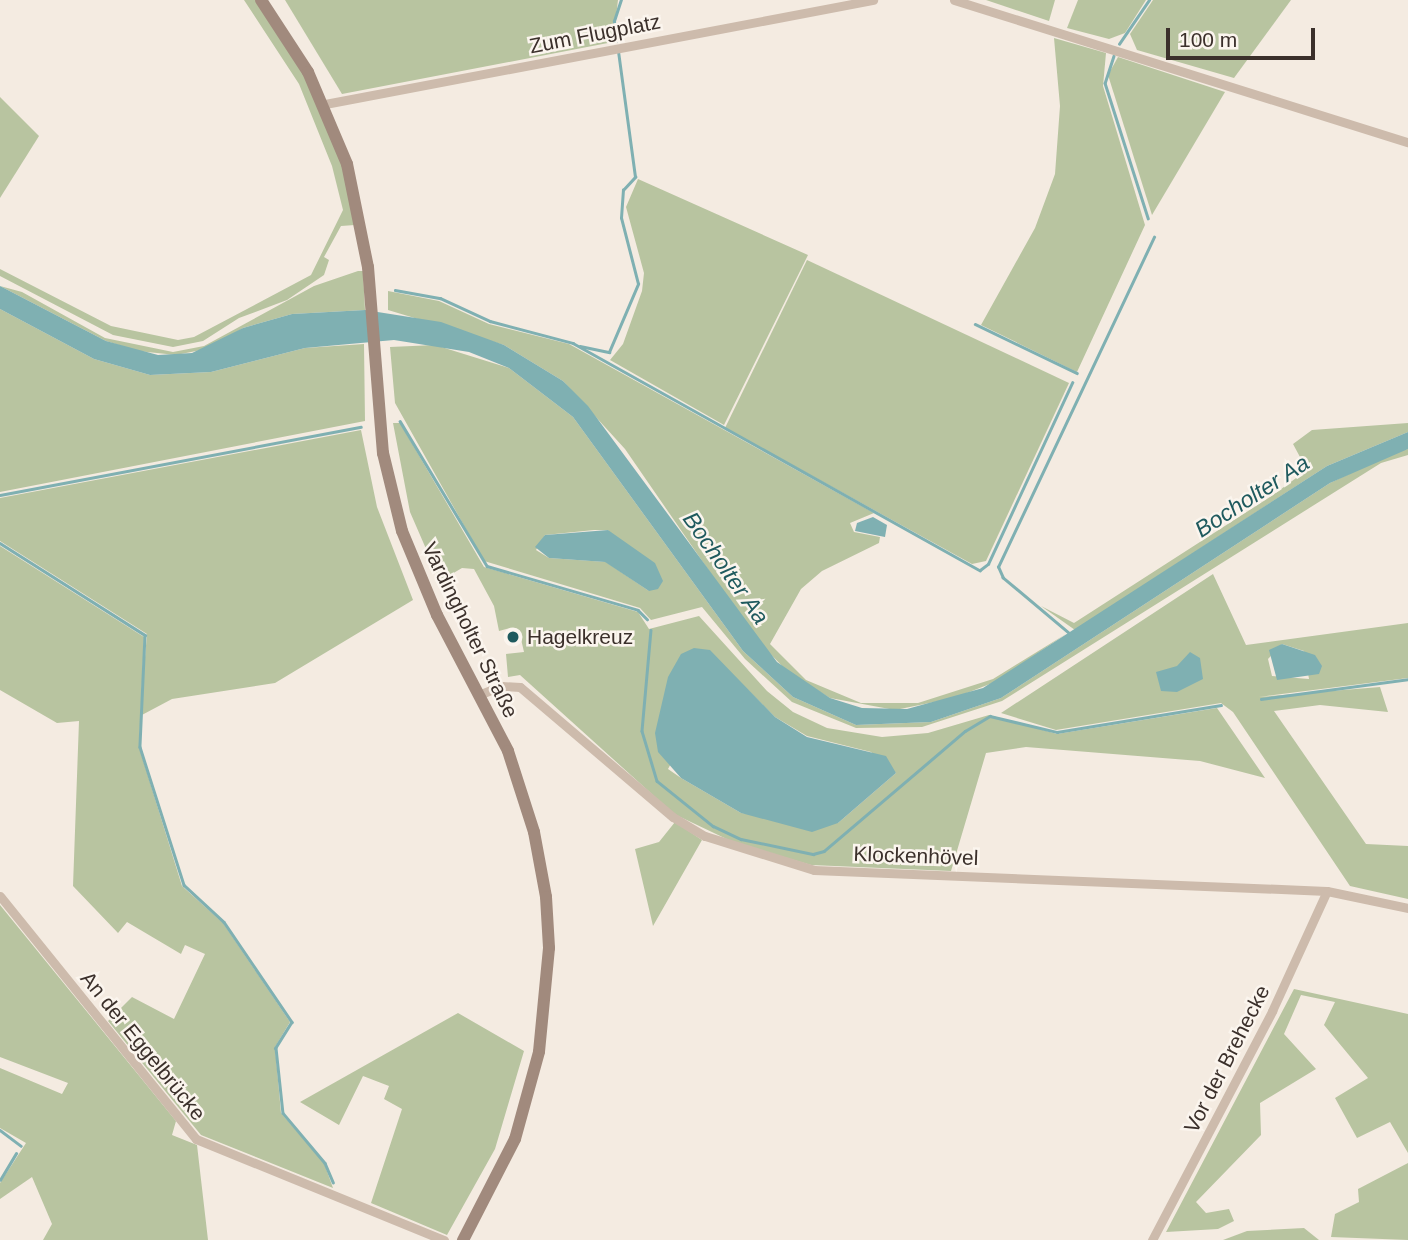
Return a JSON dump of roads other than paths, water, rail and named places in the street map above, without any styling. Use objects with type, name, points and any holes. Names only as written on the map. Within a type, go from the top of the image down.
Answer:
[{"type":"street","name":"Vardingholter Straße","points":[[261,0],[325,104],[355,192],[372,307],[383,453],[402,531],[437,615],[481,694],[508,751],[534,832],[549,948],[545,1019],[529,1093],[515,1139],[463,1240]]},
{"type":"street","name":"Zum Flugplatz","points":[[325,104],[873,0]]},
{"type":"street","points":[[954,0],[1408,142]]},
{"type":"street","name":"Klockenhövel","points":[[481,694],[501,686],[520,687],[673,817],[716,840],[814,870],[1327,891],[1408,908]]},
{"type":"street","name":"Vor der Brehecke","points":[[1152,1240],[1327,891]]},
{"type":"street","name":"An der Eggelbrücke","points":[[0,896],[196,1139],[444,1240]]},
{"type":"water","points":[[0,286],[106,341],[158,355],[192,353],[243,328],[292,314],[365,310],[441,322],[504,345],[563,381],[588,406],[777,662],[830,698],[862,708],[907,709],[983,688],[1327,466],[1408,432],[1408,449],[1330,483],[1001,698],[931,722],[856,725],[793,697],[743,651],[573,417],[509,368],[469,352],[394,340],[305,348],[211,372],[150,375],[94,359],[0,309]]},
{"type":"water","points":[[873,517],[887,525],[885,537],[855,531],[857,523]]},
{"type":"water","points":[[608,530],[655,563],[663,581],[658,589],[649,591],[605,562],[549,558],[535,547],[545,535]]},
{"type":"water","points":[[1282,644],[1315,655],[1322,666],[1319,674],[1277,680],[1269,650]]},
{"type":"water","points":[[694,648],[710,650],[775,717],[807,737],[886,756],[896,773],[838,823],[812,832],[741,813],[681,778],[658,752],[655,733],[668,677],[681,654]]},
{"type":"water","points":[[1190,652],[1200,658],[1203,679],[1177,692],[1161,691],[1156,672],[1177,666]]},
{"type":"waterway","points":[[617,41],[614,21],[621,0]]},
{"type":"waterway","points":[[1119,44],[1149,0]]},
{"type":"waterway","points":[[580,346],[609,352],[638,284],[621,218],[623,190],[635,177],[618,51]]},
{"type":"waterway","points":[[1114,56],[1105,83],[1148,218]]},
{"type":"waterway","points":[[1071,635],[1003,578],[998,567],[1154,237]]},
{"type":"waterway","points":[[395,290],[440,298],[490,321],[573,343],[980,570],[988,564],[1072,383]]},
{"type":"waterway","points":[[975,324],[1077,373]]},
{"type":"waterway","points":[[400,421],[487,566],[638,610],[647,619]]},
{"type":"waterway","points":[[0,495],[361,427]]},
{"type":"waterway","points":[[0,543],[145,635],[140,747],[184,885],[224,922],[292,1022],[276,1048],[283,1113],[325,1163],[333,1182]]},
{"type":"waterway","points":[[651,630],[642,731],[657,781],[713,826],[741,839],[813,854],[824,851],[965,731],[990,716],[1057,732],[1221,705]]},
{"type":"waterway","points":[[1261,699],[1408,679]]},
{"type":"waterway","points":[[0,1130],[21,1146]]},
{"type":"waterway","points":[[0,1180],[16,1153]]},
{"type":"place","name":"Hagelkreuz","points":[[513,637]]},
{"type":"water label","name":"Bocholter Aa","points":[[1252,496]]},
{"type":"water label","name":"Bocholter Aa","points":[[726,568]]}]
